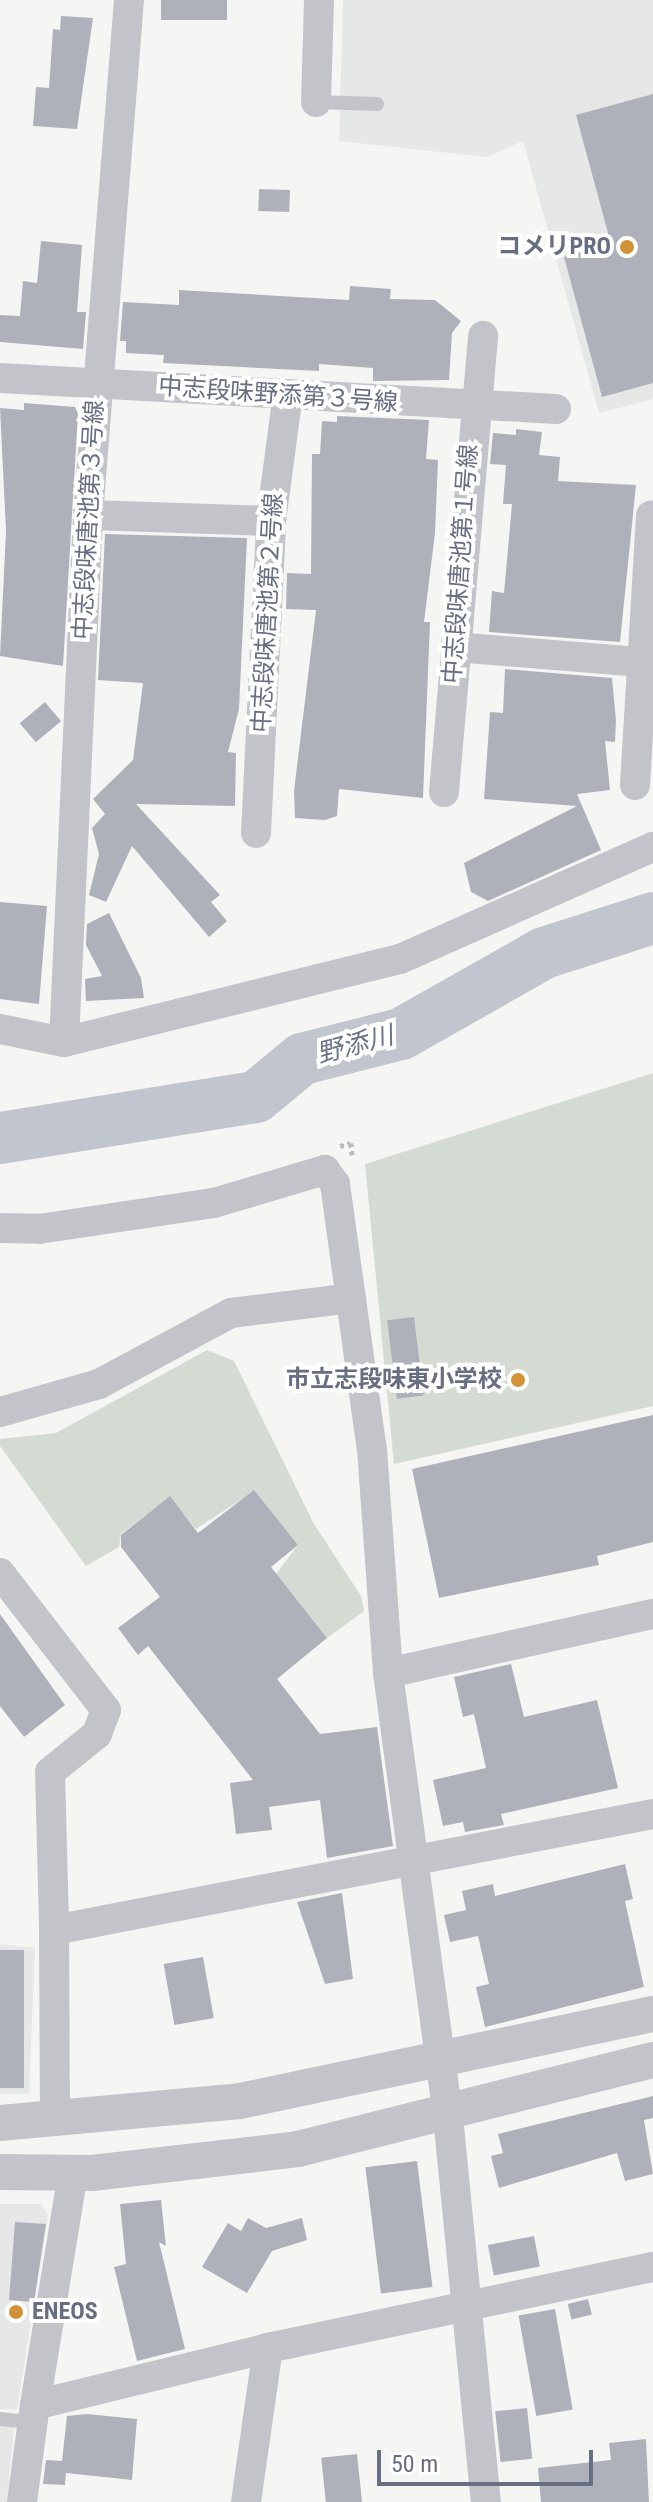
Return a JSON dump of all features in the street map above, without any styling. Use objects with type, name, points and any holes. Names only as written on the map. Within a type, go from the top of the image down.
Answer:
[{"type":"street","name":"中志段味唐池第３号線","points":[[64,1042],[88,515],[129,0]]},
{"type":"street","points":[[316,102],[319,0]]},
{"type":"street","name":"中志段味唐池第１号線","points":[[444,792],[472,408],[483,336]]},
{"type":"street","name":"中志段味野添第３号線","points":[[0,378],[472,408],[556,409]]},
{"type":"street","name":"中志段味唐池第２号線","points":[[256,833],[271,521],[288,394]]},
{"type":"street","points":[[88,515],[271,521]]},
{"type":"street","points":[[635,785],[649,662],[651,515]]},
{"type":"street","points":[[455,647],[649,662]]},
{"type":"street","points":[[0,1029],[64,1042],[400,959],[653,847]]},
{"type":"street","points":[[0,1228],[39,1229],[214,1203],[325,1170],[335,1184],[372,1449],[388,1673],[448,2116],[463,2303],[486,2502]]},
{"type":"street","points":[[0,1412],[99,1384],[231,1313],[351,1298]]},
{"type":"street","points":[[0,1573],[106,1710],[97,1734],[50,1772],[55,2121]]},
{"type":"street","points":[[388,1673],[653,1614]]},
{"type":"street","points":[[54,1930],[416,1865],[653,1814]]},
{"type":"street","points":[[0,2123],[55,2121],[240,2101],[439,2062],[653,2014]]},
{"type":"street","points":[[0,2172],[73,2172],[298,2149],[448,2116],[653,2060]]},
{"type":"street","points":[[22,2502],[33,2413],[73,2172]]},
{"type":"street","points":[[33,2413],[268,2348],[463,2303],[653,2267]]},
{"type":"street","points":[[246,2502],[268,2348]]},
{"type":"lane","points":[[316,102],[377,104]]},
{"type":"lane","points":[[0,2419],[33,2413]]},
{"type":"path","points":[[322,1151],[351,1143],[354,1174]]},
{"type":"shaded area","points":[[343,0],[653,0],[653,399],[599,413],[523,141],[487,157],[339,141]]},
{"type":"shaded area","name":"市立志段味東小学校","points":[[653,1073],[653,1406],[394,1464],[365,1164]]},
{"type":"shaded area","points":[[207,1350],[234,1361],[314,1524],[361,1596],[364,1611],[327,1638],[276,1574],[298,1545],[254,1491],[196,1529],[169,1497],[121,1534],[119,1547],[86,1566],[0,1446],[0,1439],[56,1433]]},
{"type":"shaded area","points":[[0,1944],[35,1948],[29,2094],[0,2094]]},
{"type":"shaded area","name":"ENEOS","points":[[0,2204],[41,2204],[48,2215],[17,2410],[0,2409]]},
{"type":"shaded area","points":[[0,2426],[14,2427],[7,2502],[0,2502]]},
{"type":"building","points":[[161,0],[227,0],[227,20],[161,20]]},
{"type":"building","points":[[61,16],[93,18],[77,129],[33,126],[36,87],[49,88],[53,29],[60,30]]},
{"type":"building","name":"コメリPRO","points":[[653,94],[653,383],[602,397],[564,257],[611,244],[576,115]]},
{"type":"building","points":[[259,189],[290,190],[289,212],[258,211]]},
{"type":"building","points":[[41,241],[82,245],[77,312],[86,312],[83,349],[0,342],[0,315],[20,316],[23,281],[37,283]]},
{"type":"building","points":[[350,286],[391,289],[390,299],[435,300],[461,321],[452,333],[449,380],[373,381],[373,368],[319,364],[319,371],[163,363],[164,355],[126,353],[126,341],[120,341],[123,302],[179,305],[179,290],[349,300]]},
{"type":"building","points":[[24,403],[75,407],[78,414],[63,666],[0,656],[6,531],[0,408],[24,410]]},
{"type":"building","points":[[337,416],[429,420],[426,459],[438,460],[435,533],[424,622],[430,622],[423,798],[339,789],[337,816],[325,820],[295,818],[294,791],[316,610],[286,609],[287,573],[311,574],[312,454],[320,454],[322,421],[337,422]]},
{"type":"building","points":[[516,429],[542,432],[539,455],[560,457],[558,481],[636,485],[620,642],[489,632],[492,591],[504,593],[512,504],[503,504],[506,465],[490,464],[493,433],[516,435]]},
{"type":"building","points":[[105,534],[247,538],[239,709],[228,752],[236,753],[235,806],[136,804],[220,895],[211,902],[227,921],[209,937],[132,846],[106,902],[89,895],[99,854],[92,828],[105,814],[93,799],[133,760],[143,683],[98,680]]},
{"type":"building","points":[[505,669],[612,678],[615,742],[605,741],[610,790],[577,794],[601,850],[488,901],[471,892],[464,863],[577,806],[484,799],[490,712],[503,713]]},
{"type":"building","points":[[45,702],[61,721],[36,742],[20,723]]},
{"type":"building","points":[[0,902],[47,906],[39,1004],[0,999]]},
{"type":"building","points":[[109,913],[141,978],[144,998],[86,1001],[85,979],[102,976],[86,945],[87,924]]},
{"type":"building","points":[[414,1317],[424,1395],[397,1399],[387,1320]]},
{"type":"building","points":[[653,1415],[653,1542],[597,1556],[599,1565],[439,1598],[412,1469]]},
{"type":"building","points":[[254,1490],[298,1545],[271,1567],[327,1638],[277,1679],[320,1734],[377,1727],[393,1846],[327,1858],[320,1800],[269,1807],[272,1830],[236,1834],[230,1783],[253,1780],[148,1646],[138,1655],[118,1628],[160,1597],[121,1547],[121,1535],[170,1496],[198,1533]]},
{"type":"building","points":[[0,1614],[65,1705],[24,1737],[0,1706]]},
{"type":"building","points":[[511,1664],[524,1717],[597,1700],[618,1788],[501,1814],[504,1825],[465,1832],[463,1822],[443,1826],[433,1780],[486,1768],[474,1714],[463,1717],[454,1677]]},
{"type":"building","points":[[625,1864],[633,1899],[625,1901],[644,1987],[485,2027],[476,1987],[489,1984],[478,1936],[450,1942],[444,1915],[466,1910],[462,1891],[493,1884],[495,1896]]},
{"type":"building","points":[[342,1893],[353,1979],[325,1984],[297,1902]]},
{"type":"building","points":[[0,1950],[24,1950],[24,2088],[0,2088]]},
{"type":"building","points":[[203,1957],[214,2018],[174,2025],[164,1964]]},
{"type":"building","points":[[653,2096],[653,2118],[644,2120],[653,2174],[625,2181],[617,2153],[499,2188],[491,2156],[503,2153],[498,2134]]},
{"type":"building","points":[[417,2161],[432,2287],[381,2293],[365,2167]]},
{"type":"building","points":[[161,2200],[166,2246],[159,2242],[185,2349],[137,2361],[114,2267],[126,2264],[120,2204]]},
{"type":"building","points":[[248,2218],[266,2228],[302,2218],[307,2240],[272,2251],[247,2293],[202,2267],[228,2223],[241,2231]]},
{"type":"building","points":[[15,2222],[46,2224],[34,2302],[9,2300]]},
{"type":"building","points":[[534,2236],[540,2266],[494,2275],[488,2245]]},
{"type":"building","points":[[588,2299],[592,2315],[571,2320],[568,2304]]},
{"type":"building","points":[[555,2309],[573,2409],[536,2416],[519,2315]]},
{"type":"building","points":[[527,2408],[532,2459],[501,2462],[495,2411]]},
{"type":"building","points":[[87,2414],[137,2419],[132,2480],[66,2473],[65,2485],[43,2484],[46,2460],[62,2461],[67,2416]]},
{"type":"building","points":[[646,2439],[649,2502],[541,2502],[538,2468],[611,2460],[609,2443]]},
{"type":"building","points":[[357,2454],[362,2502],[326,2502],[321,2458]]},
{"type":"waterway","name":"野添川","points":[[0,1138],[256,1097],[302,1059],[401,1034],[544,953],[653,918]]},
{"type":"place","name":"コメリPRO","points":[[627,247]]},
{"type":"place","name":"市立志段味東小学校","points":[[518,1380]]},
{"type":"place","name":"ENEOS","points":[[16,2312]]}]
